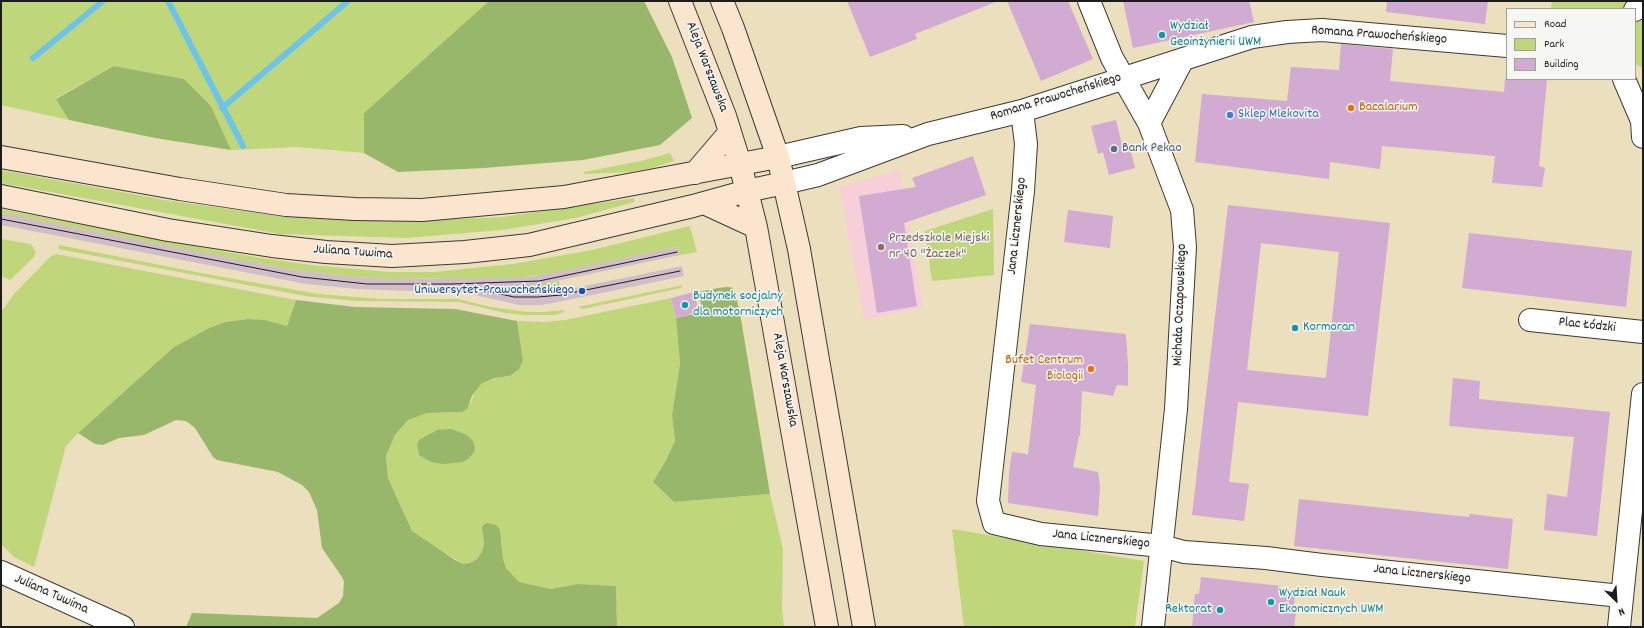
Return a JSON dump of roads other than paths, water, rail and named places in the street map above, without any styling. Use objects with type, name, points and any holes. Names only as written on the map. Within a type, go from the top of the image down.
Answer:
[{"type":"main road","name":"Aleja Warszawska","points":[[680,1],[730,132],[756,227],[828,627]]},
{"type":"main road","points":[[722,1],[733,28],[778,157],[799,249],[864,627]]},
{"type":"main road","points":[[695,173],[730,132]]},
{"type":"main road","points":[[1,157],[180,189],[271,203],[355,209],[422,210],[564,197],[778,157]]},
{"type":"main road","name":"Juliana Tuwima","points":[[1,196],[168,230],[264,245],[326,252],[392,256],[466,252],[529,244],[784,183]]},
{"type":"main road","points":[[704,203],[756,227]]},
{"type":"street","name":"Michała Oczapowskiego","points":[[1089,1],[1112,58],[1149,124],[1182,210],[1185,247],[1176,409],[1153,627]]},
{"type":"street","name":"Romana Prawocheńskiego","points":[[784,183],[818,175],[928,134],[1022,111],[1252,37],[1287,32],[1322,30],[1506,46]]},
{"type":"street","points":[[1149,124],[1183,59]]},
{"type":"street","points":[[1624,80],[1642,121],[1643,137]]},
{"type":"street","name":"Jana Licznerskiego","points":[[1022,111],[1026,144],[1023,191],[988,501],[994,523],[1040,534],[1162,546],[1184,552],[1266,558],[1621,596]]},
{"type":"street","name":"Romana Prawocheńskiego","points":[[778,157],[861,138],[928,134]]},
{"type":"street","name":"Plac Łódzki","points":[[1530,320],[1643,332]]},
{"type":"street","points":[[1619,627],[1621,596],[1637,504],[1643,394]]},
{"type":"street","name":"Juliana Tuwima","points":[[1,572],[123,627]]},
{"type":"waterway","points":[[33,58],[103,1]]},
{"type":"waterway","points":[[168,1],[243,146]]},
{"type":"waterway","points":[[222,108],[348,1]]},
{"type":"tram line","points":[[1,219],[302,277],[367,284],[452,284],[539,281],[677,252]]},
{"type":"tram line","points":[[469,287],[514,297],[538,297],[561,295],[680,271]]},
{"type":"place","name":"Wydział Geoinżynierii UWM","points":[[1162,35]]},
{"type":"place","name":"Bacalarium","points":[[1351,108]]},
{"type":"place","name":"Sklep Mlekovita","points":[[1230,115]]},
{"type":"place","name":"Bank Pekao","points":[[1114,149]]},
{"type":"place","name":"Przedszkole Miejski nr 40 \"Żaczek\"","points":[[881,247]]},
{"type":"place","name":"Uniwersytet-Prawocheńskiego","points":[[582,291]]},
{"type":"place","name":"Budynek socjalny dla motorniczych","points":[[685,305]]},
{"type":"place","name":"Kormoran","points":[[1295,328]]},
{"type":"place","name":"Bufet Centrum Biologii","points":[[1091,369]]},
{"type":"place","name":"Wydział Nauk Ekonomicznych UWM","points":[[1271,602]]},
{"type":"place","name":"Rektorat","points":[[1220,610]]}]
